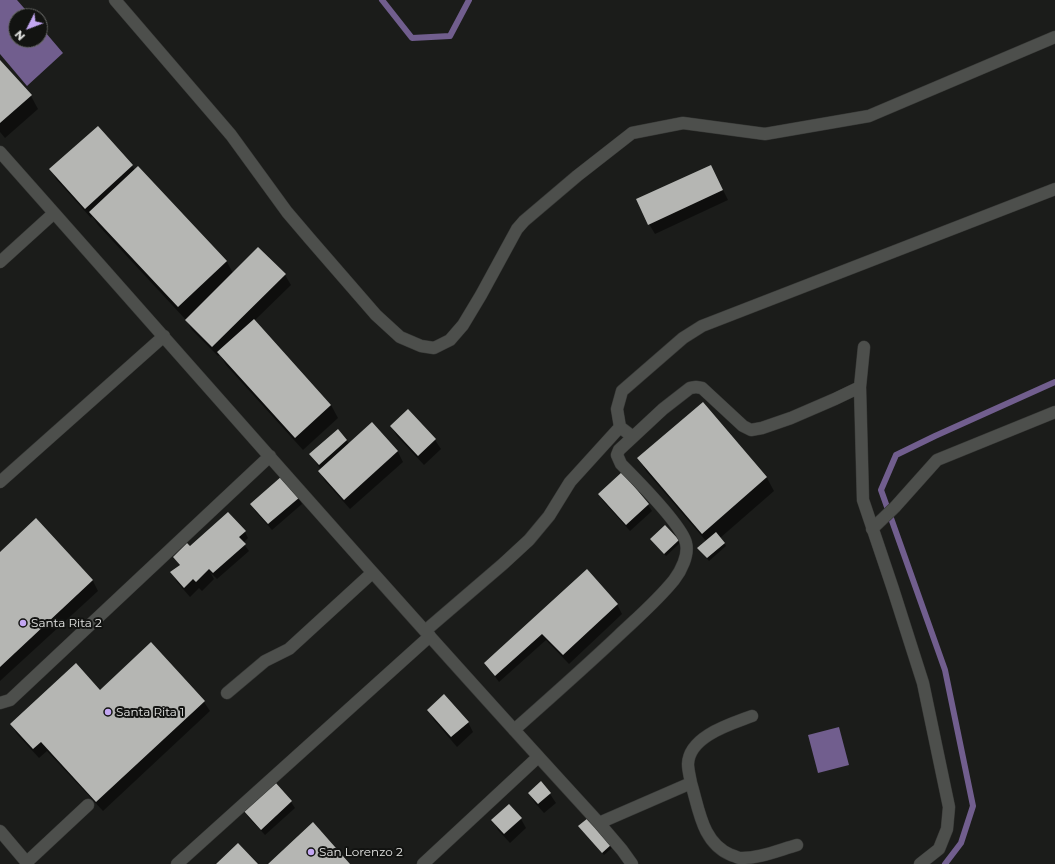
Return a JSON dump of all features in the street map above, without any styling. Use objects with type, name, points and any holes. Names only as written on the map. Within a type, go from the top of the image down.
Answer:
[{"type":"street","points":[[115,0],[231,135],[287,212],[376,315],[400,337],[421,346],[434,348],[450,340],[462,325],[481,295],[517,229],[524,221],[577,176],[632,133],[683,123],[765,134],[869,116],[1055,37]]},
{"type":"street","points":[[0,152],[372,573],[599,823],[632,864]]},
{"type":"street","points":[[633,437],[620,427],[617,409],[622,391],[683,338],[702,326],[1055,189]]},
{"type":"street","points":[[0,262],[54,213]]},
{"type":"street","points":[[0,482],[164,336]]},
{"type":"street","points":[[864,348],[860,387],[863,500],[923,683],[949,807],[947,830],[939,849],[920,864]]},
{"type":"street","points":[[514,730],[649,606],[674,579],[683,564],[686,544],[682,534],[618,459],[617,455],[619,450],[663,409],[690,388],[702,388],[743,426],[751,430],[762,428],[791,418],[860,387]]},
{"type":"street","points":[[872,529],[895,507],[937,460],[1055,412]]},
{"type":"street","points":[[177,864],[528,540],[549,516],[570,482],[620,427]]},
{"type":"street","points":[[0,704],[10,700],[270,456]]},
{"type":"street","points":[[227,693],[265,661],[289,649],[372,573]]},
{"type":"street","points":[[752,716],[704,737],[693,749],[688,763],[691,782],[705,832],[714,845],[726,853],[738,858],[755,856],[797,845]]},
{"type":"street","points":[[423,864],[538,757]]},
{"type":"street","points":[[599,823],[691,782]]},
{"type":"street","points":[[0,831],[27,863],[88,805]]},
{"type":"shaded area","points":[[0,0],[17,0],[24,8],[8,8],[8,48],[48,48],[48,35],[63,53],[27,86],[0,54]]},
{"type":"shaded area","points":[[839,727],[849,765],[818,773],[808,735]]},
{"type":"building","points":[[0,60],[32,95],[0,123]]},
{"type":"building","points":[[98,126],[133,165],[85,209],[49,169]]},
{"type":"building","points":[[711,165],[723,190],[648,225],[636,199]]},
{"type":"building","points":[[138,166],[227,261],[178,307],[89,212]]},
{"type":"building","points":[[258,247],[286,274],[212,347],[185,320]]},
{"type":"building","points":[[254,319],[331,405],[295,438],[217,352]]},
{"type":"building","points":[[703,402],[767,477],[702,534],[637,458]]},
{"type":"building","points":[[408,409],[436,439],[418,456],[390,426]]},
{"type":"building","points":[[372,422],[398,451],[344,500],[318,471]]},
{"type":"building","points":[[338,429],[347,440],[319,465],[309,454]]},
{"type":"building","points":[[622,472],[649,504],[626,525],[598,494]]},
{"type":"building","points":[[282,476],[300,497],[268,524],[250,504]]},
{"type":"building","points":[[228,512],[246,531],[239,537],[246,544],[213,573],[209,569],[196,582],[193,579],[184,588],[170,572],[180,565],[173,557],[187,543],[190,546]]},
{"type":"building","name":"Santa Rita 2","points":[[36,518],[93,580],[0,667],[0,552]]},
{"type":"building","points":[[665,525],[679,540],[664,554],[650,539]]},
{"type":"building","points":[[716,532],[725,543],[707,558],[697,548]]},
{"type":"building","points":[[587,569],[618,604],[563,655],[542,634],[495,676],[484,663]]},
{"type":"building","name":"Santa Rita 1","points":[[151,642],[205,701],[96,802],[41,742],[33,749],[10,724],[76,663],[100,690]]},
{"type":"building","points":[[444,694],[469,722],[451,737],[427,710]]},
{"type":"building","points":[[541,781],[551,793],[538,804],[528,793]]},
{"type":"building","points":[[275,782],[292,801],[261,830],[243,810]]},
{"type":"building","points":[[509,804],[522,818],[504,834],[491,820]]},
{"type":"building","points":[[588,818],[612,844],[602,853],[578,826]]},
{"type":"building","name":"San Lorenzo 2","points":[[313,822],[350,864],[268,864]]},
{"type":"building","points":[[238,843],[258,864],[216,864]]},
{"type":"waterway","points":[[382,0],[412,38],[450,36],[469,0]]},
{"type":"waterway","points":[[945,864],[961,843],[973,806],[945,670],[881,490],[896,455],[1055,382]]},
{"type":"place","name":"Santa Rita 2","points":[[23,623]]},
{"type":"place","name":"Santa Rita 1","points":[[108,712]]},
{"type":"place","name":"San Lorenzo 2","points":[[311,852]]}]
